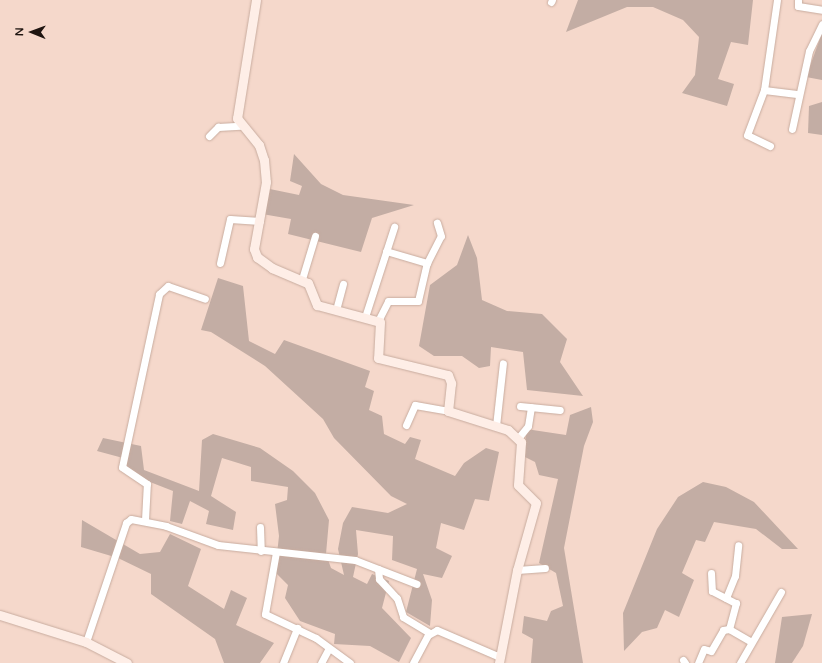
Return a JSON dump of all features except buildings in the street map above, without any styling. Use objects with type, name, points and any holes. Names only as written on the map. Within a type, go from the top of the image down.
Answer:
[{"type":"street","points":[[256,0],[239,95],[237,118],[240,126],[259,145],[264,160],[266,182],[254,249],[257,257],[272,268],[302,279],[308,283],[314,302],[336,310],[378,321],[382,326],[376,350],[378,358],[448,375],[451,383],[448,411]]},
{"type":"street","points":[[770,146],[747,136],[764,90],[777,0]]},
{"type":"street","points":[[798,0],[798,6],[822,10]]},
{"type":"street","points":[[792,129],[809,51],[822,24]]},
{"type":"street","points":[[764,90],[799,94]]},
{"type":"street","points":[[209,136],[218,127],[240,126]]},
{"type":"street","points":[[220,263],[230,219],[260,221]]},
{"type":"street","points":[[378,321],[388,301],[418,301],[427,263],[441,236],[437,223]]},
{"type":"street","points":[[365,317],[394,227]]},
{"type":"street","points":[[302,279],[315,236]]},
{"type":"street","points":[[386,251],[427,263]]},
{"type":"street","points":[[336,310],[343,284]]},
{"type":"street","points":[[145,520],[147,484],[122,467],[159,294],[168,286],[205,299]]},
{"type":"street","points":[[496,426],[503,363]]},
{"type":"street","points":[[406,426],[415,405],[448,411],[496,426],[519,437],[522,448],[518,485],[536,503],[517,570],[499,660],[439,630],[430,633],[413,663]]},
{"type":"street","points":[[520,406],[560,410]]},
{"type":"street","points":[[519,437],[528,426],[531,407]]},
{"type":"street","points":[[86,642],[126,522],[145,520],[218,545],[261,551],[355,560],[417,584]]},
{"type":"street","points":[[260,528],[261,551]]},
{"type":"street","points":[[726,598],[735,576],[738,545]]},
{"type":"street","points":[[276,552],[265,614],[297,628],[328,650],[350,663]]},
{"type":"street","points":[[517,570],[545,568]]},
{"type":"street","points":[[378,569],[379,579],[397,598],[403,617],[430,633]]},
{"type":"street","points":[[711,573],[712,591],[736,603],[729,628]]},
{"type":"street","points":[[740,663],[750,641],[781,592]]},
{"type":"street","points":[[0,615],[86,642],[127,663]]},
{"type":"street","points":[[283,663],[297,628]]},
{"type":"street","points":[[729,628],[750,641]]},
{"type":"street","points":[[698,663],[704,649],[711,650],[723,630],[729,628]]},
{"type":"street","points":[[321,663],[328,650]]},
{"type":"shaded area","points":[[578,0],[753,0],[748,45],[731,42],[718,79],[734,84],[727,106],[682,93],[695,75],[699,37],[683,20],[653,7],[627,7],[566,32]]},
{"type":"shaded area","points":[[822,33],[822,80],[806,77]]},
{"type":"shaded area","points":[[822,102],[822,135],[808,133],[809,106]]},
{"type":"shaded area","points":[[294,154],[321,184],[343,195],[414,205],[372,218],[361,252],[288,234],[291,219],[262,214],[265,188],[299,195],[302,186],[290,181]]},
{"type":"shaded area","points":[[468,235],[477,258],[482,300],[507,311],[542,314],[567,339],[560,362],[583,396],[527,390],[523,352],[491,347],[490,366],[479,368],[462,356],[434,356],[419,346],[430,285],[457,265]]},
{"type":"shaded area","points":[[218,278],[243,286],[249,341],[275,354],[284,340],[370,371],[365,387],[374,391],[369,410],[382,416],[384,434],[405,444],[410,437],[421,440],[415,459],[455,476],[464,463],[486,448],[499,452],[489,501],[475,499],[464,530],[441,523],[436,548],[452,556],[442,578],[423,574],[432,600],[430,626],[406,612],[417,569],[392,560],[393,536],[356,530],[358,554],[353,577],[367,584],[372,574],[389,581],[382,608],[411,638],[399,662],[370,646],[334,644],[335,634],[300,621],[285,598],[288,585],[275,572],[279,536],[275,504],[287,500],[288,487],[251,481],[251,467],[222,458],[211,496],[236,512],[233,530],[206,524],[209,511],[190,501],[182,524],[170,521],[173,491],[127,473],[123,458],[97,451],[103,438],[141,446],[144,470],[199,491],[202,440],[213,434],[260,448],[293,471],[315,493],[329,520],[326,554],[331,568],[344,575],[338,549],[343,523],[352,507],[388,513],[407,504],[391,496],[334,438],[323,419],[265,366],[211,332],[201,330]]},
{"type":"shaded area","points":[[591,407],[593,422],[584,446],[564,548],[583,663],[531,663],[533,639],[522,633],[524,616],[547,621],[551,611],[563,606],[556,573],[539,563],[558,479],[539,475],[535,462],[525,457],[526,429],[566,435],[570,415]]},
{"type":"shaded area","points":[[703,482],[726,487],[754,502],[798,549],[782,549],[756,529],[714,522],[705,542],[696,540],[682,573],[694,580],[679,617],[665,610],[657,628],[642,632],[624,651],[623,613],[657,529],[678,497]]},
{"type":"shaded area","points":[[82,520],[140,554],[160,552],[170,534],[201,549],[188,586],[224,609],[231,590],[247,598],[236,625],[274,643],[260,663],[224,663],[215,639],[151,594],[151,574],[118,558],[81,547]]},
{"type":"shaded area","points":[[812,614],[803,646],[792,663],[775,663],[782,617]]}]
